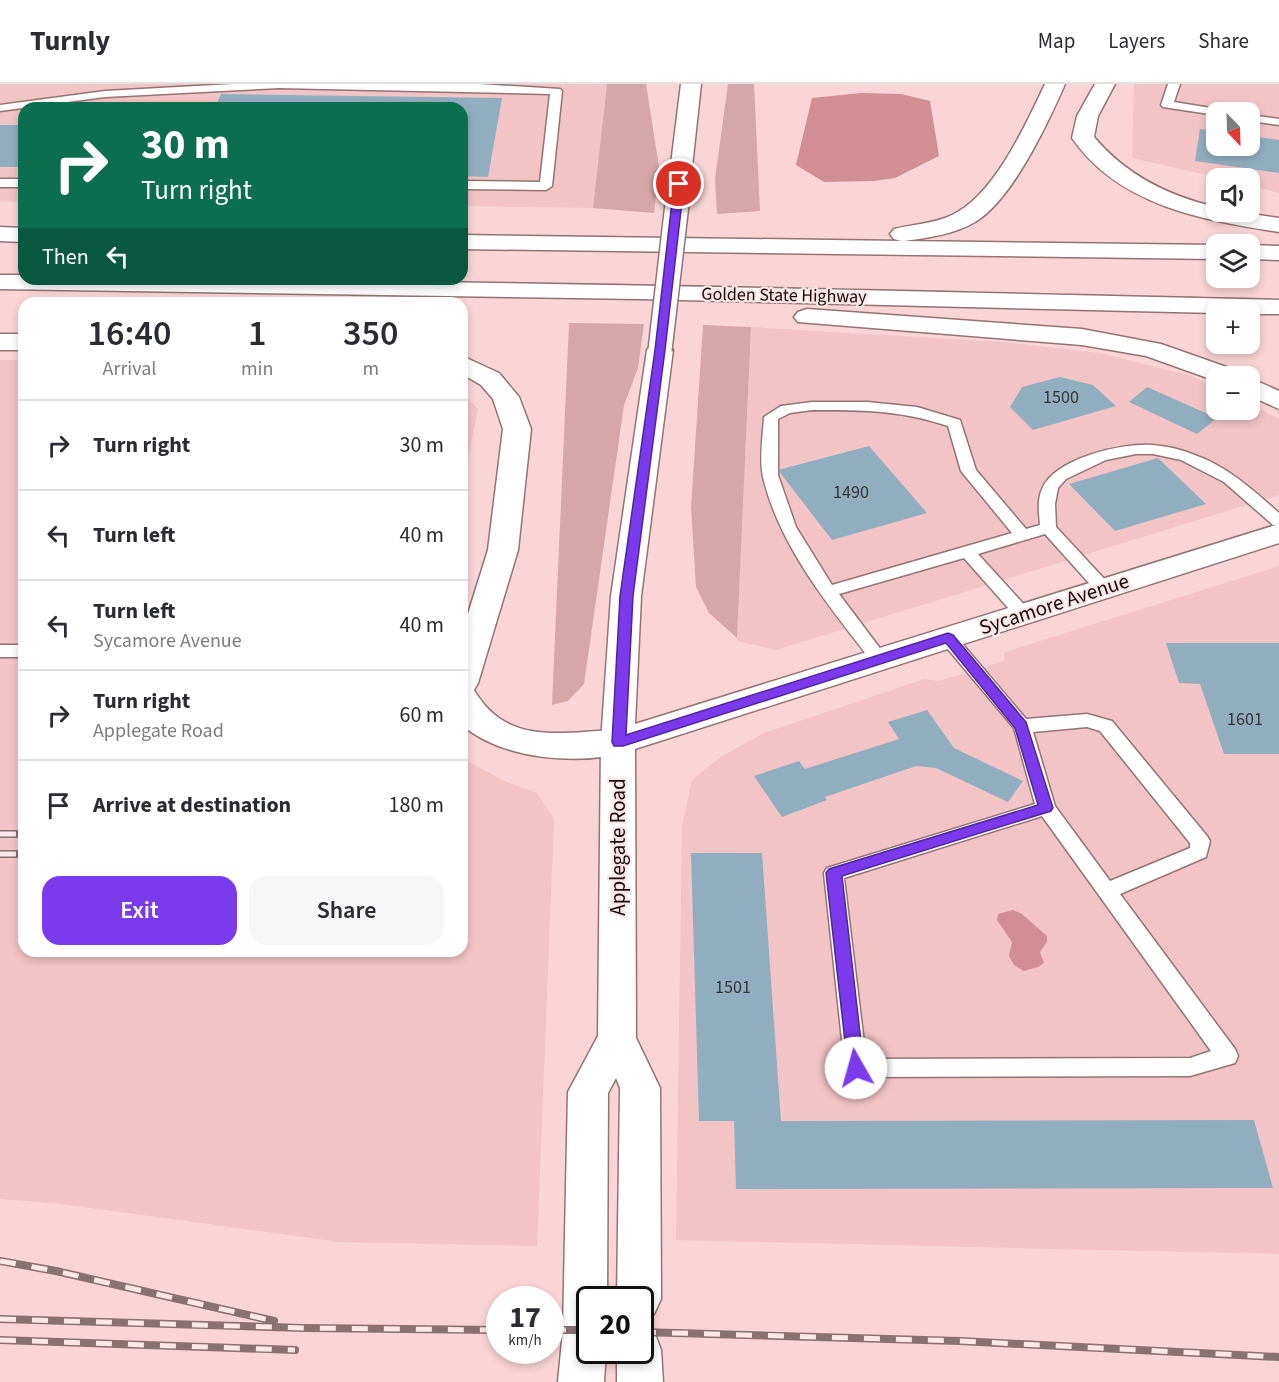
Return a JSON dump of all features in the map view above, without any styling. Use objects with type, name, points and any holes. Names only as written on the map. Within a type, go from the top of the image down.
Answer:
[{"type":"main road","name":"Applegate Road","points":[[639,1286],[639,1088],[617,1038],[618,742],[626,596],[660,350],[691,84]]},
{"type":"main road","points":[[797,247],[922,231],[952,224],[970,215],[992,194],[1040,117],[1055,84]]},
{"type":"main road","points":[[1105,84],[1091,107],[1084,125],[1083,138],[1102,162],[1137,185],[1216,216],[1279,225]]},
{"type":"main road","points":[[0,234],[18,235]]},
{"type":"main road","points":[[468,242],[1206,252]]},
{"type":"main road","points":[[1260,252],[1279,253]]},
{"type":"main road","name":"Golden State Highway","points":[[0,282],[18,282]]},
{"type":"main road","name":"Golden State Highway","points":[[192,285],[639,292],[1279,307]]},
{"type":"main road","points":[[639,292],[806,316],[1082,337],[1152,349],[1206,369]]},
{"type":"main road","points":[[0,342],[18,342]]},
{"type":"main road","points":[[468,367],[490,379],[506,397],[517,429],[503,550],[468,664]]},
{"type":"main road","points":[[1260,391],[1279,401]]},
{"type":"main road","name":"Sycamore Avenue","points":[[468,708],[474,717],[501,736],[554,746],[618,742],[1279,533]]},
{"type":"main road","name":"Applegate Road","points":[[581,1382],[585,1330],[588,1092],[617,1038]]},
{"type":"main road","points":[[639,1364],[640,1382]]},
{"type":"lane","points":[[1174,84],[1167,105],[1206,110]]},
{"type":"lane","points":[[45,102],[105,94],[238,85],[473,86],[556,91],[546,186],[468,185]]},
{"type":"lane","points":[[0,108],[18,106]]},
{"type":"lane","points":[[1260,119],[1279,122]]},
{"type":"lane","points":[[0,183],[18,183]]},
{"type":"lane","points":[[879,659],[828,592],[788,527],[770,475],[771,417],[786,409],[812,406],[867,406],[917,411],[955,423],[969,471],[1023,536]]},
{"type":"lane","points":[[1103,588],[1048,528],[1046,497],[1059,474],[1106,453],[1152,447],[1174,453],[1223,474],[1279,521]]},
{"type":"lane","points":[[828,592],[1048,528]]},
{"type":"lane","points":[[967,552],[1023,614]]},
{"type":"lane","points":[[948,638],[1022,726],[1046,808],[1227,1056],[1190,1067],[856,1068],[834,873],[1046,808]]},
{"type":"lane","points":[[0,651],[18,651]]},
{"type":"lane","points":[[1022,726],[1088,720],[1106,726],[1200,841],[1199,852],[1106,891]]},
{"type":"shaded area","points":[[0,84],[607,84],[593,208],[468,206],[468,102],[18,102],[18,202],[0,201]]},
{"type":"shaded area","points":[[607,84],[646,84],[659,167],[654,213],[593,208]]},
{"type":"shaded area","points":[[728,84],[754,84],[760,211],[717,214],[715,179]]},
{"type":"shaded area","points":[[1134,84],[1279,84],[1279,193],[1260,188],[1260,168],[1206,168],[1206,175],[1132,158]]},
{"type":"shaded area","points":[[861,93],[901,94],[930,101],[939,156],[895,178],[873,181],[824,182],[796,165],[812,98]]},
{"type":"shaded area","points":[[569,323],[644,324],[638,368],[624,405],[584,684],[568,701],[552,705]]},
{"type":"shaded area","points":[[703,325],[751,327],[737,638],[709,613],[696,587],[691,508]]},
{"type":"shaded area","points":[[751,327],[1002,342],[1100,353],[1192,376],[1206,383],[1206,420],[1260,420],[1260,409],[1279,419],[1279,495],[776,650],[737,641]]},
{"type":"shaded area","points":[[0,360],[18,360],[18,957],[468,957],[468,761],[504,781],[537,793],[554,819],[537,1246],[340,1242],[54,1203],[0,1199]]},
{"type":"shaded area","points":[[468,398],[478,409],[468,460]]},
{"type":"shaded area","points":[[1279,566],[1279,1254],[676,1240],[682,827],[692,780],[722,756],[764,733],[924,679],[939,681],[1004,661],[1005,652]]},
{"type":"shaded area","points":[[1013,910],[1022,914],[1047,936],[1047,942],[1040,952],[1044,963],[1038,967],[1024,971],[1014,965],[1009,956],[1012,942],[997,920],[998,914]]},
{"type":"building","points":[[221,94],[502,98],[488,177],[468,176],[468,102],[218,102]]},
{"type":"building","points":[[0,125],[18,125],[18,167],[0,167]]},
{"type":"building","points":[[1200,129],[1206,130],[1206,156],[1260,156],[1260,137],[1279,140],[1279,173],[1260,170],[1260,168],[1195,161]]},
{"type":"building","points":[[1060,377],[1093,385],[1116,406],[1033,430],[1010,407],[1022,387]]},
{"type":"building","points":[[1147,387],[1206,413],[1206,420],[1214,420],[1197,434],[1129,402]]},
{"type":"building","points":[[869,446],[927,513],[832,540],[778,470]]},
{"type":"building","points":[[1158,458],[1206,504],[1115,531],[1069,484]]},
{"type":"building","points":[[1166,643],[1279,643],[1279,754],[1224,754],[1200,684],[1179,683]]},
{"type":"building","points":[[927,710],[954,748],[1023,781],[1008,802],[936,768],[916,766],[825,797],[827,800],[782,817],[754,776],[799,761],[805,769],[899,739],[888,722]]},
{"type":"building","points":[[691,853],[762,853],[781,1121],[1254,1120],[1273,1188],[736,1189],[734,1121],[699,1121]]},
{"type":"railway","points":[[0,834],[18,834]]},
{"type":"railway","points":[[0,854],[18,854]]},
{"type":"railway","points":[[0,1261],[56,1271],[274,1321]]},
{"type":"railway","points":[[0,1319],[303,1328],[486,1330]]},
{"type":"railway","points":[[564,1330],[576,1330]]},
{"type":"railway","points":[[654,1332],[960,1341],[1279,1357]]},
{"type":"railway","points":[[0,1340],[295,1350]]},
{"type":"route","points":[[679,184],[660,350],[626,596],[618,742],[948,638],[1022,726],[1046,808],[834,873],[856,1068]]}]
